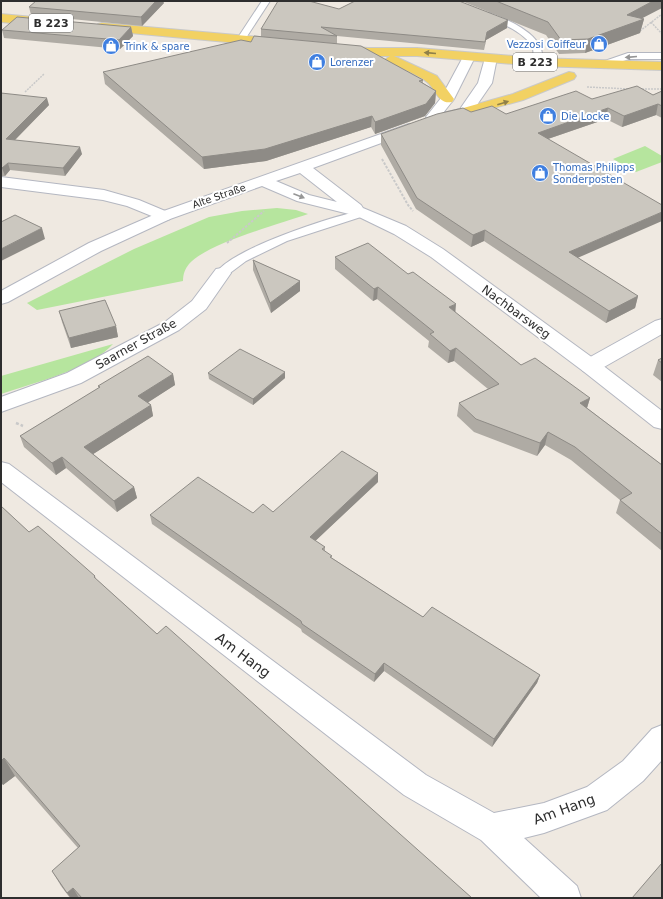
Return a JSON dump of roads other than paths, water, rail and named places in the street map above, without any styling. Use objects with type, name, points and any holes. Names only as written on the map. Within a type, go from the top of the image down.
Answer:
[{"type":"main road","name":"B 223","points":[[2,18],[55,23]]},
{"type":"main road","points":[[92,26],[291,44]]},
{"type":"main road","name":"B 223","points":[[329,48],[368,52],[417,52],[467,62]]},
{"type":"main road","name":"B 223","points":[[368,52],[392,59],[490,64],[583,77]]},
{"type":"main road","points":[[392,59],[432,79],[447,99]]},
{"type":"main road","name":"B 223","points":[[490,64],[537,62],[662,66]]},
{"type":"main road","points":[[466,112],[500,104],[548,86],[568,76]]},
{"type":"street","points":[[431,120],[447,99],[467,62]]},
{"type":"street","points":[[466,112],[483,87],[490,64]]},
{"type":"street","name":"Alte Straße","points":[[164,216],[431,120],[466,112]]},
{"type":"street","name":"Nachbarsweg","points":[[302,167],[363,213]]},
{"type":"street","name":"Nachbarsweg","points":[[263,181],[303,198],[363,213],[400,230],[437,253],[590,366],[662,422]]},
{"type":"street","points":[[1,182],[104,195],[133,203],[164,216]]},
{"type":"street","points":[[1,298],[95,247],[164,216]]},
{"type":"street","name":"Saarner Straße","points":[[1,405],[74,378],[172,326],[199,305],[222,273]]},
{"type":"street","points":[[590,366],[656,329],[662,324]]},
{"type":"street","name":"Am Hang","points":[[1,470],[414,785],[492,830],[565,898]]},
{"type":"street","name":"Am Hang","points":[[492,830],[544,818],[596,799],[633,771],[662,739]]},
{"type":"lane","points":[[241,39],[266,1]]},
{"type":"lane","points":[[484,13],[497,18],[528,37],[537,47],[537,62]]},
{"type":"lane","points":[[602,65],[628,56],[662,56]]},
{"type":"lane","name":"Saarner Straße","points":[[222,273],[242,258],[283,239],[363,213]]},
{"type":"place","name":"Vezzosi Coiffeur","points":[[599,44]]},
{"type":"place","name":"Trink & spare","points":[[111,46]]},
{"type":"place","name":"Lorenzer","points":[[317,62]]},
{"type":"place","name":"Die Locke","points":[[548,116]]},
{"type":"place","name":"Thomas Philipps Sonderposten","points":[[540,173]]}]
